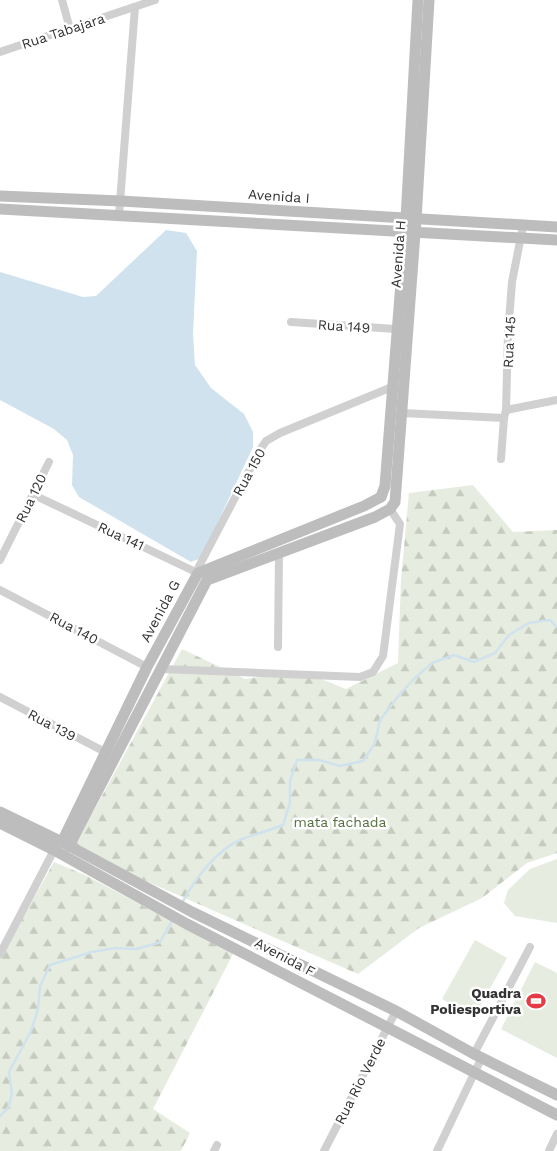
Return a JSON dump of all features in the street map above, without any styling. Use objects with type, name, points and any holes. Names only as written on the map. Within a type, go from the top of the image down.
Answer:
[{"type":"street","points":[[62,0],[70,29]]},
{"type":"street","name":"Rua Tabajara","points":[[0,52],[155,0]]},
{"type":"street","name":"Avenida H","points":[[390,509],[395,502],[396,494],[402,413],[418,0]]},
{"type":"street","name":"Avenida H","points":[[381,497],[385,486],[396,329],[410,225],[429,0]]},
{"type":"street","points":[[119,215],[135,7]]},
{"type":"street","name":"Avenida I","points":[[0,196],[121,201],[410,225],[522,238],[557,240]]},
{"type":"street","name":"Avenida I","points":[[0,209],[410,225],[557,227]]},
{"type":"street","name":"Rua 145","points":[[501,460],[512,282],[523,226]]},
{"type":"street","name":"Rua 149","points":[[291,322],[396,329]]},
{"type":"street","name":"Rua 150","points":[[200,575],[252,464],[266,440],[392,387]]},
{"type":"street","points":[[402,413],[505,414],[557,400]]},
{"type":"street","name":"Rua 120","points":[[0,560],[49,462]]},
{"type":"street","name":"Rua 141","points":[[34,495],[200,575]]},
{"type":"street","points":[[161,669],[360,678],[373,672],[383,656],[400,524],[381,497]]},
{"type":"street","name":"Avenida G","points":[[62,846],[147,667],[200,575],[364,506],[381,497]]},
{"type":"street","points":[[200,575],[279,552],[367,520],[390,509]]},
{"type":"street","points":[[278,647],[279,552]]},
{"type":"street","name":"Avenida G","points":[[0,954],[3,940],[62,846],[161,669],[200,575]]},
{"type":"street","name":"Rua 140","points":[[0,590],[147,667]]},
{"type":"street","name":"Rua 139","points":[[0,697],[105,752]]},
{"type":"street","name":"Avenida F","points":[[0,812],[62,846],[168,898],[192,912],[396,1011],[478,1056],[557,1095]]},
{"type":"street","name":"Avenida F","points":[[0,824],[62,846],[187,924],[557,1116]]},
{"type":"street","points":[[437,1151],[475,1073],[478,1056],[530,947]]},
{"type":"street","name":"Rua Rio Verde","points":[[324,1151],[396,1011]]},
{"type":"street","points":[[549,1151],[557,1134]]},
{"type":"green space","name":"mata fachada","points":[[473,485],[513,532],[557,530],[557,853],[527,863],[482,898],[419,928],[358,974],[73,849],[182,649],[245,679],[301,671],[346,689],[398,663],[401,580],[409,493]]},
{"type":"green space","points":[[557,859],[557,923],[515,916],[504,903],[508,890],[530,869]]},
{"type":"green space","points":[[54,862],[85,875],[233,954],[153,1109],[190,1133],[181,1151],[0,1151],[0,958]]},
{"type":"green space","points":[[475,940],[507,958],[474,1017],[442,999]]},
{"type":"green space","name":"Quadra Poliesportiva","points":[[535,962],[557,973],[557,1058],[501,1029]]},
{"type":"water","points":[[166,230],[186,233],[197,251],[193,334],[195,365],[211,388],[244,414],[253,432],[253,447],[201,558],[191,562],[79,497],[72,485],[73,455],[67,440],[54,429],[0,400],[0,272],[83,297],[96,296]]},
{"type":"waterway","points":[[182,903],[207,866],[224,850],[242,839],[283,825],[290,803],[290,781],[297,760],[319,760],[340,766],[363,761],[375,743],[380,720],[400,694],[432,663],[454,655],[474,662],[495,653],[509,635],[529,623],[550,620],[557,627]]},
{"type":"waterway","points":[[0,1116],[8,1108],[12,1094],[9,1072],[31,1031],[38,1009],[40,986],[50,965],[92,952],[115,948],[136,949],[158,943],[173,919]]},
{"type":"place","name":"Quadra Poliesportiva","points":[[536,1001]]}]
